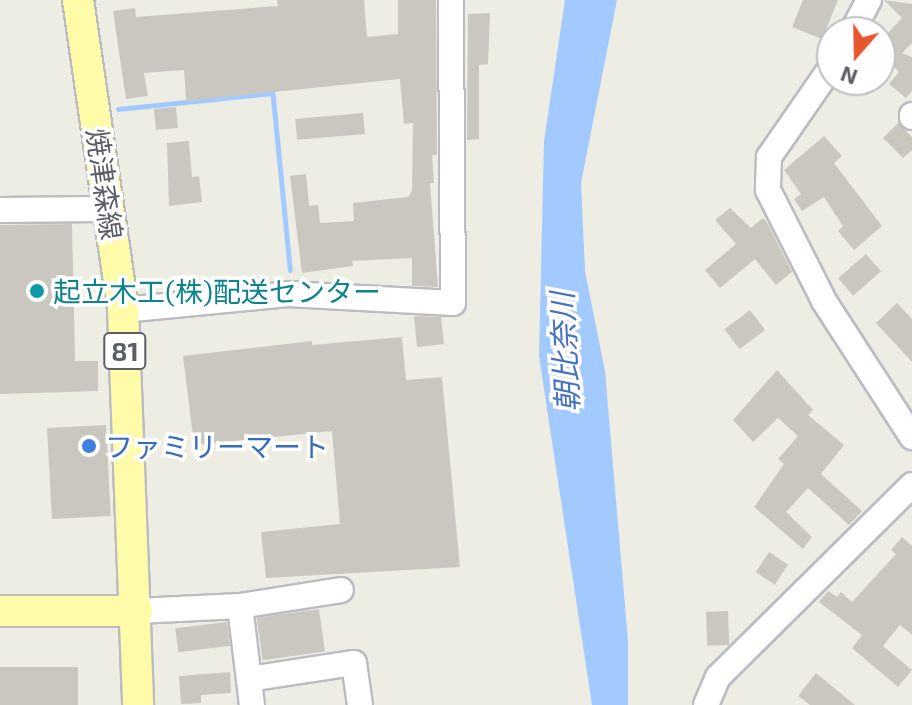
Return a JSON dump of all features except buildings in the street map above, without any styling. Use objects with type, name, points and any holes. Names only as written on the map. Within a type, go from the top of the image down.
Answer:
[{"type":"main road","name":"焼津森線","points":[[78,0],[123,310],[137,611],[138,705]]},
{"type":"main road","points":[[0,611],[137,611]]},
{"type":"street","points":[[123,310],[288,294],[453,303],[451,0]]},
{"type":"street","points":[[816,89],[769,157],[768,190],[824,301],[912,437]]},
{"type":"street","points":[[0,210],[101,209],[110,215]]},
{"type":"street","points":[[706,705],[718,677],[912,485]]},
{"type":"street","points":[[137,611],[240,606],[341,590]]},
{"type":"street","points":[[240,606],[252,705]]},
{"type":"street","points":[[249,679],[354,663],[360,705]]},
{"type":"water","name":"朝比奈川","points":[[565,0],[617,0],[581,183],[585,271],[605,371],[628,641],[628,705],[592,705],[539,356],[544,141]]},
{"type":"waterway","points":[[272,88],[290,270]]},
{"type":"waterway","points":[[118,109],[272,93]]},
{"type":"place","name":"起立木工(株)配送センター","points":[[37,291]]},
{"type":"place","name":"ファミリーマート","points":[[89,446]]}]
